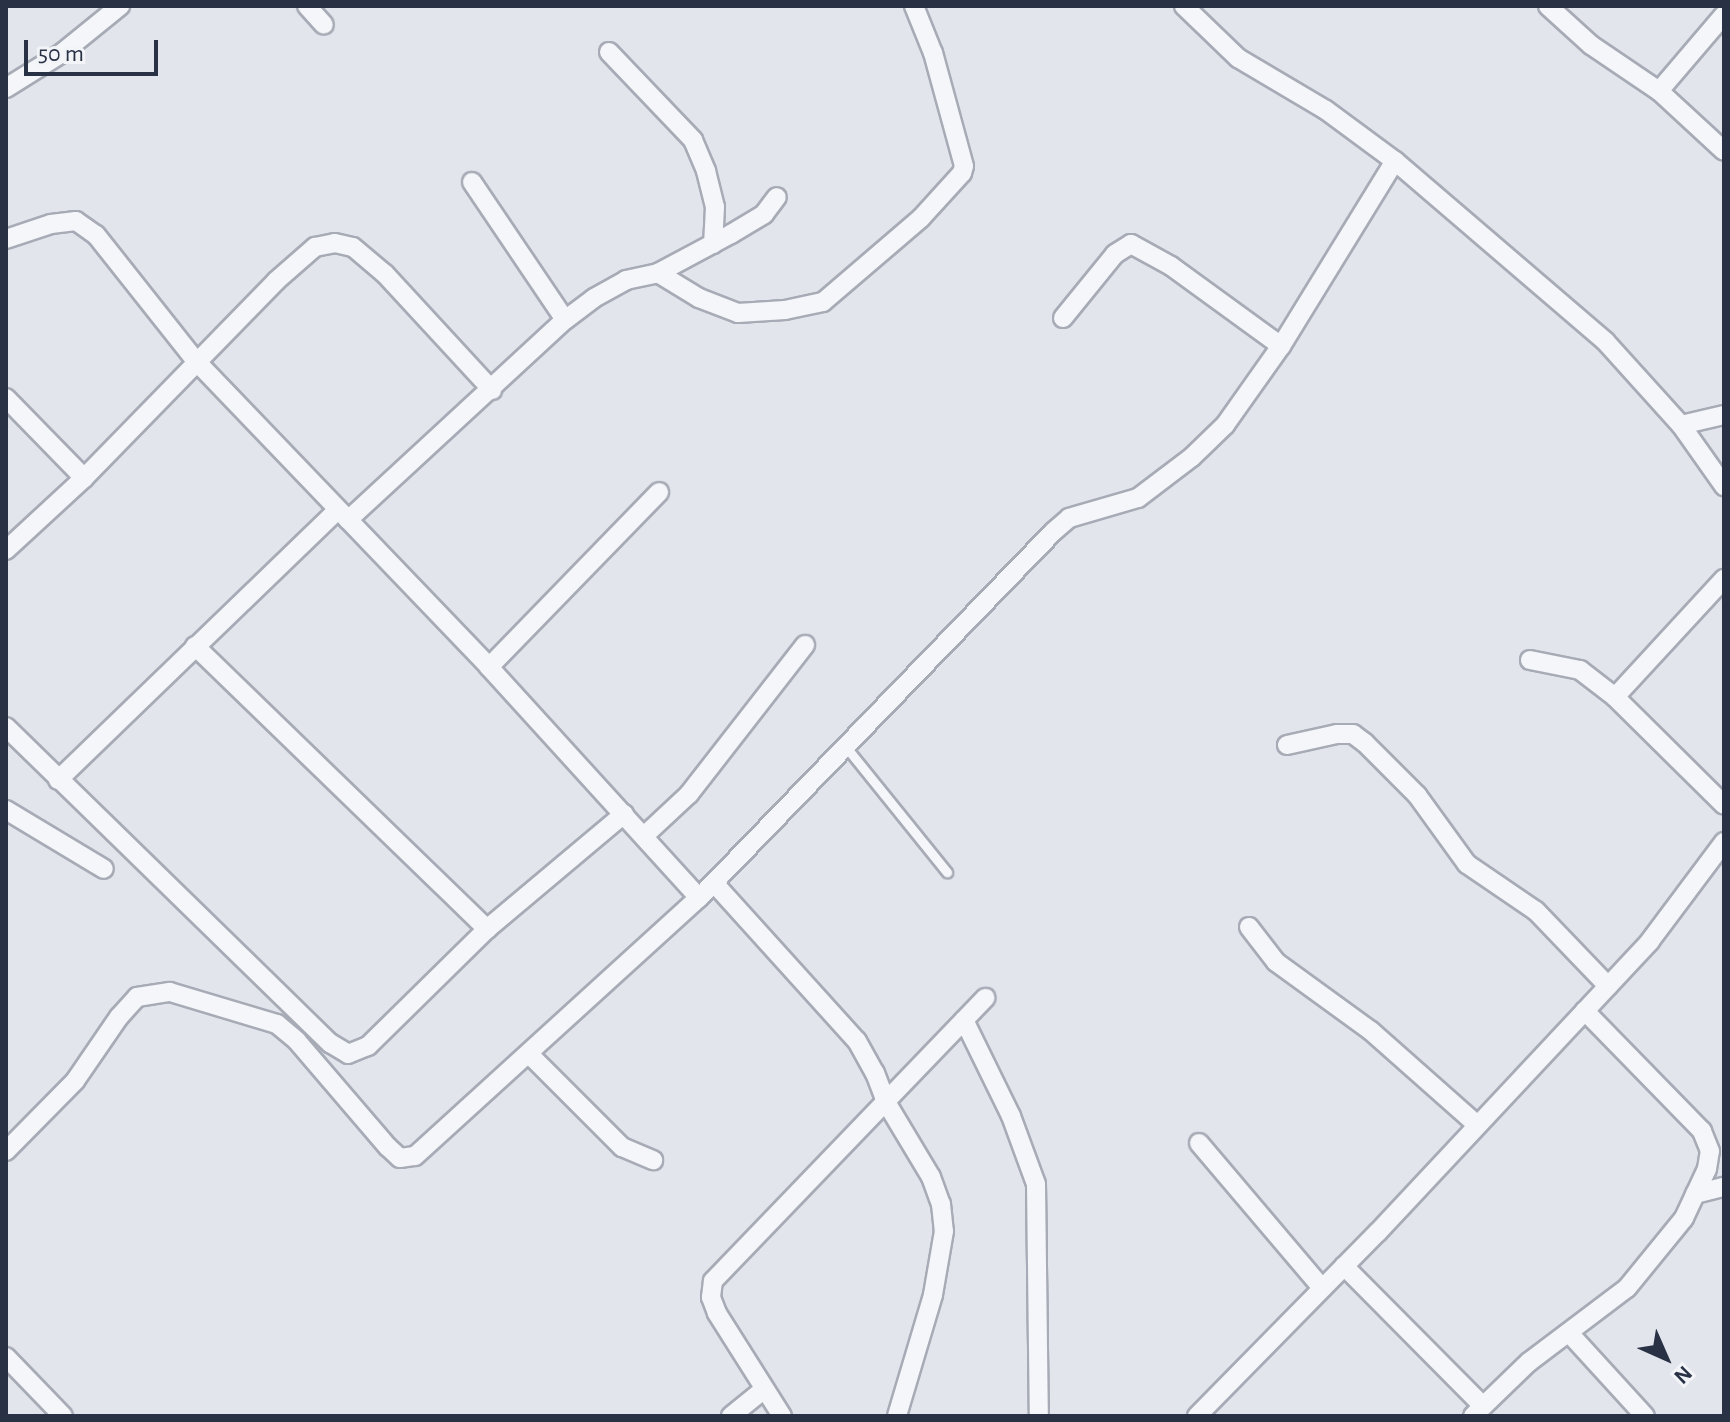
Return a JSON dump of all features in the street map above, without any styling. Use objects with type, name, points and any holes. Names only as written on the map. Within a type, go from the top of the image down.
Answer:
[{"type":"street","points":[[6,88],[62,53],[120,6]]},
{"type":"street","points":[[307,6],[324,25]]},
{"type":"street","points":[[658,273],[699,298],[738,313],[797,308],[823,302],[921,218],[962,173],[964,166],[933,53],[914,6]]},
{"type":"street","points":[[1184,6],[1238,58],[1326,110],[1395,161],[1605,341],[1681,425],[1724,486]]},
{"type":"street","points":[[1548,6],[1591,45],[1659,91],[1724,151]]},
{"type":"street","points":[[1659,91],[1724,15]]},
{"type":"street","points":[[609,52],[693,140],[706,171],[715,207],[713,244]]},
{"type":"street","points":[[6,1151],[75,1081],[119,1017],[137,997],[170,992],[277,1024],[297,1041],[400,1158],[415,1156],[699,898],[1061,525],[1069,518],[1138,498],[1192,457],[1225,425],[1281,346],[1395,161]]},
{"type":"street","points":[[472,182],[565,320]]},
{"type":"street","points":[[58,780],[195,646],[343,515],[492,390],[565,320],[626,280],[658,273],[713,244],[764,214],[777,197]]},
{"type":"street","points":[[6,239],[51,224],[76,221],[96,235],[196,361],[489,667],[699,898]]},
{"type":"street","points":[[6,550],[84,478],[276,281],[315,247],[335,243],[353,247],[385,274],[492,390]]},
{"type":"street","points":[[1063,318],[1115,254],[1131,244],[1171,266],[1281,346]]},
{"type":"street","points":[[6,398],[84,478]]},
{"type":"street","points":[[1681,425],[1724,415]]},
{"type":"street","points":[[489,667],[659,492]]},
{"type":"street","points":[[1615,697],[1724,579]]},
{"type":"street","points":[[644,836],[689,794],[805,645]]},
{"type":"street","points":[[195,646],[487,929]]},
{"type":"street","points":[[1530,660],[1580,670],[1615,697],[1724,805]]},
{"type":"street","points":[[6,727],[330,1043],[348,1054],[368,1046],[487,929],[624,814]]},
{"type":"street","points":[[1287,745],[1337,734],[1353,734],[1365,743],[1417,795],[1467,864],[1536,911],[1608,986]]},
{"type":"street","points":[[6,810],[104,869]]},
{"type":"street","points":[[1197,1416],[1344,1266],[1650,941],[1724,842]]},
{"type":"street","points":[[714,883],[857,1041],[875,1073],[886,1102],[931,1177],[941,1204],[944,1231],[933,1295],[897,1416]]},
{"type":"street","points":[[1249,927],[1276,962],[1371,1031],[1476,1124]]},
{"type":"street","points":[[782,1416],[717,1313],[711,1297],[713,1281],[985,998]]},
{"type":"street","points":[[1344,1266],[1478,1411],[1529,1362],[1627,1288],[1684,1218],[1707,1169],[1710,1151],[1702,1131],[1585,1011]]},
{"type":"street","points":[[964,1020],[1011,1116],[1036,1184],[1039,1416]]},
{"type":"street","points":[[529,1054],[622,1147],[653,1160]]},
{"type":"street","points":[[1199,1143],[1322,1288]]},
{"type":"street","points":[[1695,1194],[1724,1187]]},
{"type":"street","points":[[1570,1334],[1645,1416]]},
{"type":"street","points":[[6,1357],[63,1416]]},
{"type":"street","points":[[731,1416],[763,1390]]},
{"type":"lane","points":[[846,747],[947,872]]}]
